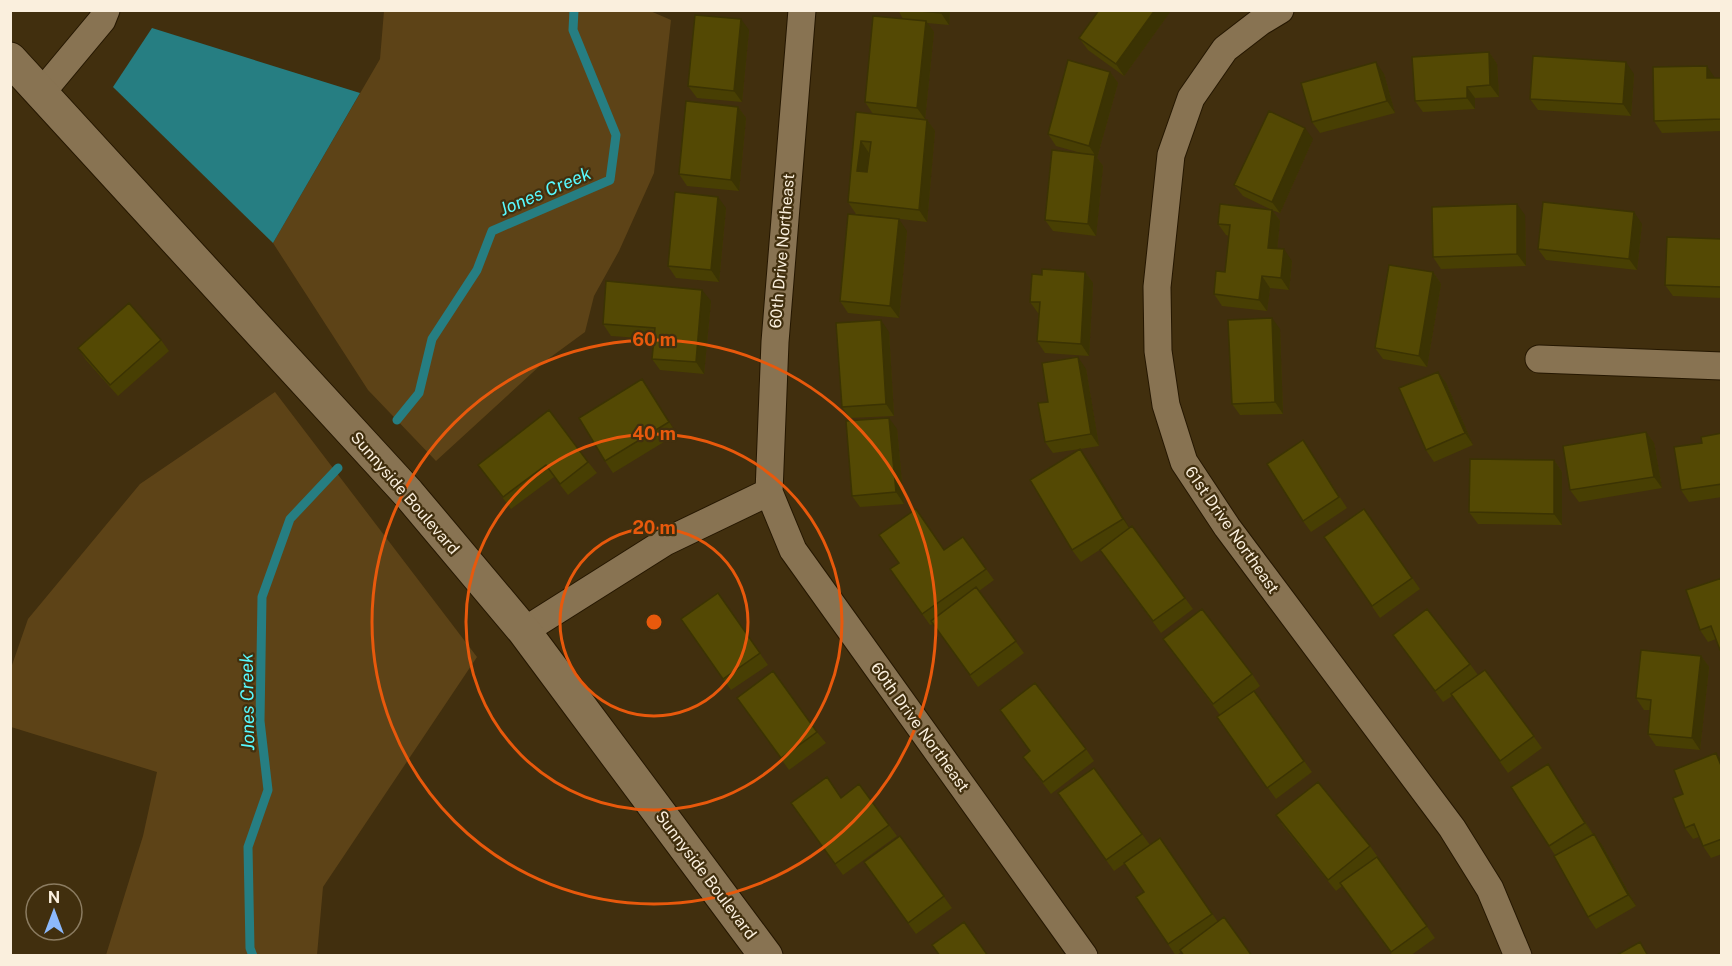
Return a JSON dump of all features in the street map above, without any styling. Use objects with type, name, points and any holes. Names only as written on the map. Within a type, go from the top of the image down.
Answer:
[{"type":"street","points":[[42,92],[102,20],[106,10]]},
{"type":"street","name":"60th Drive Northeast","points":[[802,10],[775,342],[769,492],[793,550],[1084,956]]},
{"type":"street","name":"61st Drive Northeast","points":[[1280,10],[1225,49],[1191,98],[1171,155],[1157,286],[1158,351],[1166,405],[1184,462],[1227,527],[1452,828],[1490,889],[1518,956]]},
{"type":"street","name":"Sunnyside Boulevard","points":[[10,59],[408,493],[524,631],[766,956]]},
{"type":"street","points":[[1539,359],[1722,366]]},
{"type":"street","points":[[524,631],[665,542],[769,492]]},
{"type":"shaded area","points":[[648,10],[671,20],[654,173],[619,251],[594,296],[585,332],[544,362],[436,461],[368,390],[273,243],[380,59],[384,11]]},
{"type":"shaded area","points":[[275,392],[477,657],[323,887],[317,955],[106,955],[143,836],[157,772],[11,727],[11,668],[28,619],[140,484]]},
{"type":"water","points":[[152,28],[360,93],[273,243],[113,87]]},
{"type":"building","points":[[909,10],[941,10],[941,13]]},
{"type":"building","points":[[1099,10],[1155,10],[1116,64],[1079,38]]},
{"type":"building","points":[[695,15],[741,19],[734,91],[688,86]]},
{"type":"building","points":[[873,16],[926,21],[917,108],[865,102]]},
{"type":"building","points":[[1489,52],[1490,85],[1467,87],[1467,98],[1415,101],[1412,57]]},
{"type":"building","points":[[1533,56],[1626,62],[1623,104],[1530,99]]},
{"type":"building","points":[[1068,60],[1110,72],[1089,146],[1048,134]]},
{"type":"building","points":[[1376,62],[1387,101],[1312,122],[1301,83]]},
{"type":"building","points":[[1707,66],[1707,78],[1722,78],[1722,119],[1654,121],[1653,67]]},
{"type":"building","points":[[686,101],[738,107],[731,180],[679,174]]},
{"type":"building","points":[[1269,111],[1305,128],[1272,202],[1234,185]]},
{"type":"building","points":[[856,112],[927,120],[919,210],[848,202]],"holes":[[[861,141],[871,142],[867,172],[857,171]]]},
{"type":"building","points":[[1052,150],[1095,155],[1088,224],[1045,220]]},
{"type":"building","points":[[675,192],[718,197],[711,270],[668,266]]},
{"type":"building","points":[[1543,202],[1634,212],[1629,259],[1538,249]]},
{"type":"building","points":[[1220,204],[1272,210],[1268,248],[1284,249],[1281,278],[1262,276],[1259,300],[1214,294],[1216,271],[1225,272],[1230,225],[1218,224]]},
{"type":"building","points":[[1517,204],[1517,254],[1433,257],[1432,207]]},
{"type":"building","points":[[848,214],[899,219],[890,306],[840,301]]},
{"type":"building","points":[[1667,237],[1722,239],[1722,287],[1665,285]]},
{"type":"building","points":[[1389,265],[1433,272],[1419,356],[1375,348]]},
{"type":"building","points":[[1042,269],[1085,272],[1081,344],[1037,341],[1040,302],[1030,302],[1032,274],[1042,275]]},
{"type":"building","points":[[606,281],[702,290],[696,362],[652,359],[655,328],[603,324]]},
{"type":"building","points":[[129,303],[161,340],[110,385],[78,348]]},
{"type":"building","points":[[1272,318],[1275,402],[1232,404],[1228,320]]},
{"type":"building","points":[[881,320],[886,404],[842,407],[836,323]]},
{"type":"building","points":[[1078,357],[1091,434],[1045,442],[1038,403],[1048,402],[1042,363]]},
{"type":"building","points":[[1438,372],[1465,433],[1426,450],[1399,388]]},
{"type":"building","points":[[642,379],[669,422],[605,461],[579,418]]},
{"type":"building","points":[[549,410],[588,462],[560,484],[546,465],[503,497],[478,465]]},
{"type":"building","points":[[889,418],[896,492],[852,496],[846,421]]},
{"type":"building","points":[[1646,432],[1654,477],[1570,490],[1563,446]]},
{"type":"building","points":[[1722,433],[1722,484],[1681,490],[1674,447],[1702,443],[1701,437]]},
{"type":"building","points":[[1303,440],[1339,497],[1303,521],[1267,464]]},
{"type":"building","points":[[1080,449],[1123,519],[1072,550],[1030,480]]},
{"type":"building","points":[[1470,459],[1554,460],[1554,514],[1469,512]]},
{"type":"building","points":[[916,509],[944,550],[963,537],[986,569],[922,614],[890,569],[899,563],[879,535]]},
{"type":"building","points":[[1364,509],[1412,578],[1372,606],[1324,537]]},
{"type":"building","points":[[1132,526],[1185,598],[1153,621],[1100,550]]},
{"type":"building","points":[[1722,578],[1722,649],[1720,650],[1711,626],[1700,630],[1686,590]]},
{"type":"building","points":[[976,587],[1016,641],[970,675],[931,621]]},
{"type":"building","points":[[718,593],[760,653],[723,679],[681,619]]},
{"type":"building","points":[[1202,609],[1252,674],[1213,704],[1163,639]]},
{"type":"building","points":[[1427,609],[1470,664],[1435,691],[1393,635]]},
{"type":"building","points":[[1641,650],[1701,656],[1692,738],[1648,734],[1651,700],[1636,698]]},
{"type":"building","points":[[1485,670],[1534,736],[1500,761],[1451,694]]},
{"type":"building","points":[[773,671],[817,732],[781,758],[737,698]]},
{"type":"building","points":[[1035,683],[1086,749],[1043,782],[1023,757],[1030,751],[1000,710]]},
{"type":"building","points":[[1254,691],[1304,761],[1267,788],[1217,717]]},
{"type":"building","points":[[1716,753],[1722,768],[1722,839],[1703,846],[1694,824],[1685,828],[1673,798],[1683,794],[1674,770]]},
{"type":"building","points":[[1548,764],[1585,823],[1549,846],[1511,787]]},
{"type":"building","points":[[1094,768],[1142,834],[1106,860],[1058,793]]},
{"type":"building","points":[[827,777],[841,798],[859,784],[889,825],[835,864],[791,803]]},
{"type":"building","points":[[1318,782],[1370,846],[1328,880],[1276,815]]},
{"type":"building","points":[[1594,834],[1628,895],[1588,917],[1554,856]]},
{"type":"building","points":[[900,836],[944,896],[908,923],[864,862]]},
{"type":"building","points":[[1160,838],[1212,914],[1168,944],[1136,897],[1144,892],[1124,863]]},
{"type":"building","points":[[1377,857],[1427,926],[1391,952],[1340,883]]},
{"type":"building","points":[[1224,917],[1252,956],[1184,956],[1180,950]]},
{"type":"building","points":[[964,922],[988,956],[940,956],[932,945]]},
{"type":"building","points":[[1640,942],[1648,956],[1615,956]]},
{"type":"waterway","name":"Jones Creek","points":[[397,420],[419,393],[432,339],[477,270],[492,231],[610,180],[616,135],[573,30],[574,10]]},
{"type":"waterway","name":"Jones Creek","points":[[253,956],[250,948],[248,847],[268,790],[260,721],[262,597],[290,519],[338,468]]}]
